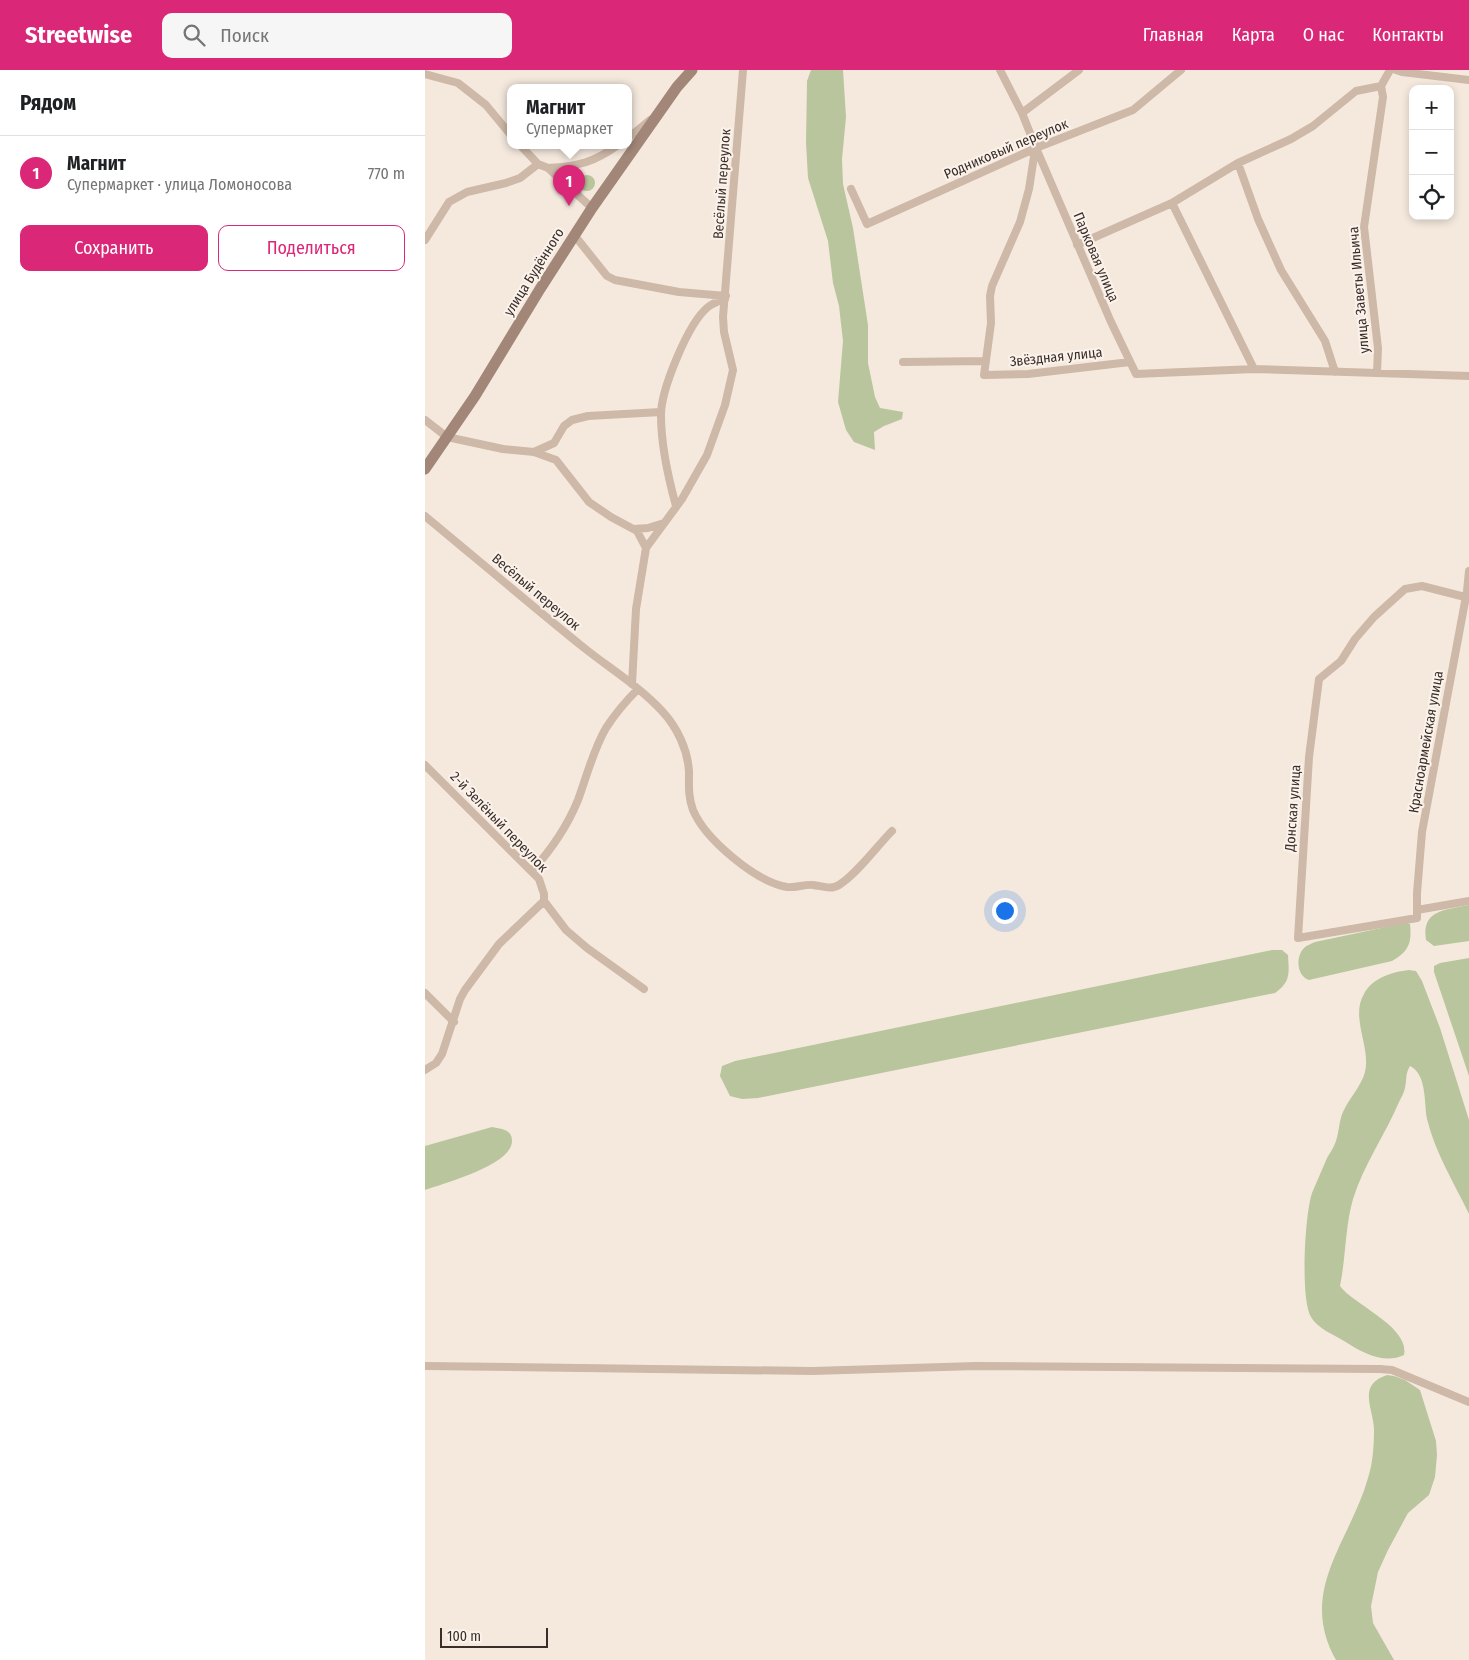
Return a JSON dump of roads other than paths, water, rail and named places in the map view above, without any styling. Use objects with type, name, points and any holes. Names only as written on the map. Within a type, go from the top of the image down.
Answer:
[{"type":"main road","name":"улица Будённого","points":[[425,469],[475,396],[592,208],[677,86],[692,70]]},
{"type":"street","name":"Весёлый переулок","points":[[635,686],[636,609],[646,548],[676,506],[707,455],[725,405],[733,370],[724,332],[723,318],[743,70]]},
{"type":"street","name":"Парковая улица","points":[[1000,70],[1022,113],[1077,245],[1136,374],[1254,369]]},
{"type":"street","points":[[1022,113],[1079,70]]},
{"type":"street","name":"Родниковый переулок","points":[[851,189],[867,224],[1036,148],[1133,110],[1181,70]]},
{"type":"street","name":"улица Заветы Ильича","points":[[1377,373],[1378,348],[1364,227],[1383,97],[1381,86],[1390,70]]},
{"type":"street","points":[[1396,70],[1469,80]]},
{"type":"street","points":[[425,74],[458,83],[486,105],[507,130]]},
{"type":"street","points":[[1077,245],[1172,203],[1238,162],[1313,126],[1356,91],[1381,86]]},
{"type":"street","points":[[632,135],[658,114]]},
{"type":"street","points":[[903,362],[986,361],[991,323],[990,296],[992,286],[1020,222],[1029,189],[1036,148]]},
{"type":"street","points":[[524,149],[538,164],[547,168],[592,208]]},
{"type":"street","points":[[547,168],[575,166],[603,156],[613,149]]},
{"type":"street","points":[[1238,162],[1258,219],[1281,270],[1325,341],[1335,372]]},
{"type":"street","points":[[425,240],[449,202],[467,192],[520,178],[538,164]]},
{"type":"street","points":[[1172,203],[1254,369],[1469,376]]},
{"type":"street","points":[[575,236],[607,276],[615,280],[679,292],[725,298]]},
{"type":"street","points":[[676,506],[663,444],[661,412],[677,358],[689,333],[707,307],[725,298]]},
{"type":"street","name":"Звёздная улица","points":[[986,361],[984,375],[1028,374],[1130,362]]},
{"type":"street","points":[[534,452],[554,443],[564,426],[572,420],[588,416],[661,412]]},
{"type":"street","points":[[425,420],[447,437],[503,449],[534,452],[555,460],[589,502],[633,529],[640,535],[646,548]]},
{"type":"street","name":"Весёлый переулок","points":[[425,516],[591,653],[635,686],[662,711],[674,727],[686,752],[689,773],[689,797],[694,812],[719,845],[759,876],[787,887],[811,884],[832,888],[839,886],[891,830]]},
{"type":"street","points":[[633,529],[648,528],[663,523]]},
{"type":"street","name":"Красноармейская улица","points":[[1417,914],[1422,832],[1469,571]]},
{"type":"street","name":"Донская улица","points":[[1417,914],[1298,938],[1309,757],[1319,680],[1341,661],[1355,639],[1374,617],[1405,589],[1422,586],[1465,597]]},
{"type":"street","points":[[532,871],[548,853],[571,817],[599,741],[607,726],[635,686]]},
{"type":"street","name":"2-й Зелёный переулок","points":[[425,765],[539,879],[543,886],[543,901],[567,930],[587,948],[644,989]]},
{"type":"street","points":[[425,1070],[436,1063],[442,1054],[460,999],[465,990],[499,944],[543,901]]},
{"type":"street","points":[[1417,914],[1469,901]]},
{"type":"street","points":[[425,993],[454,1022]]},
{"type":"street","points":[[425,1366],[803,1371],[975,1366],[1392,1370],[1469,1402]]},
{"type":"place","name":"Магнит","points":[[569,206]]}]
